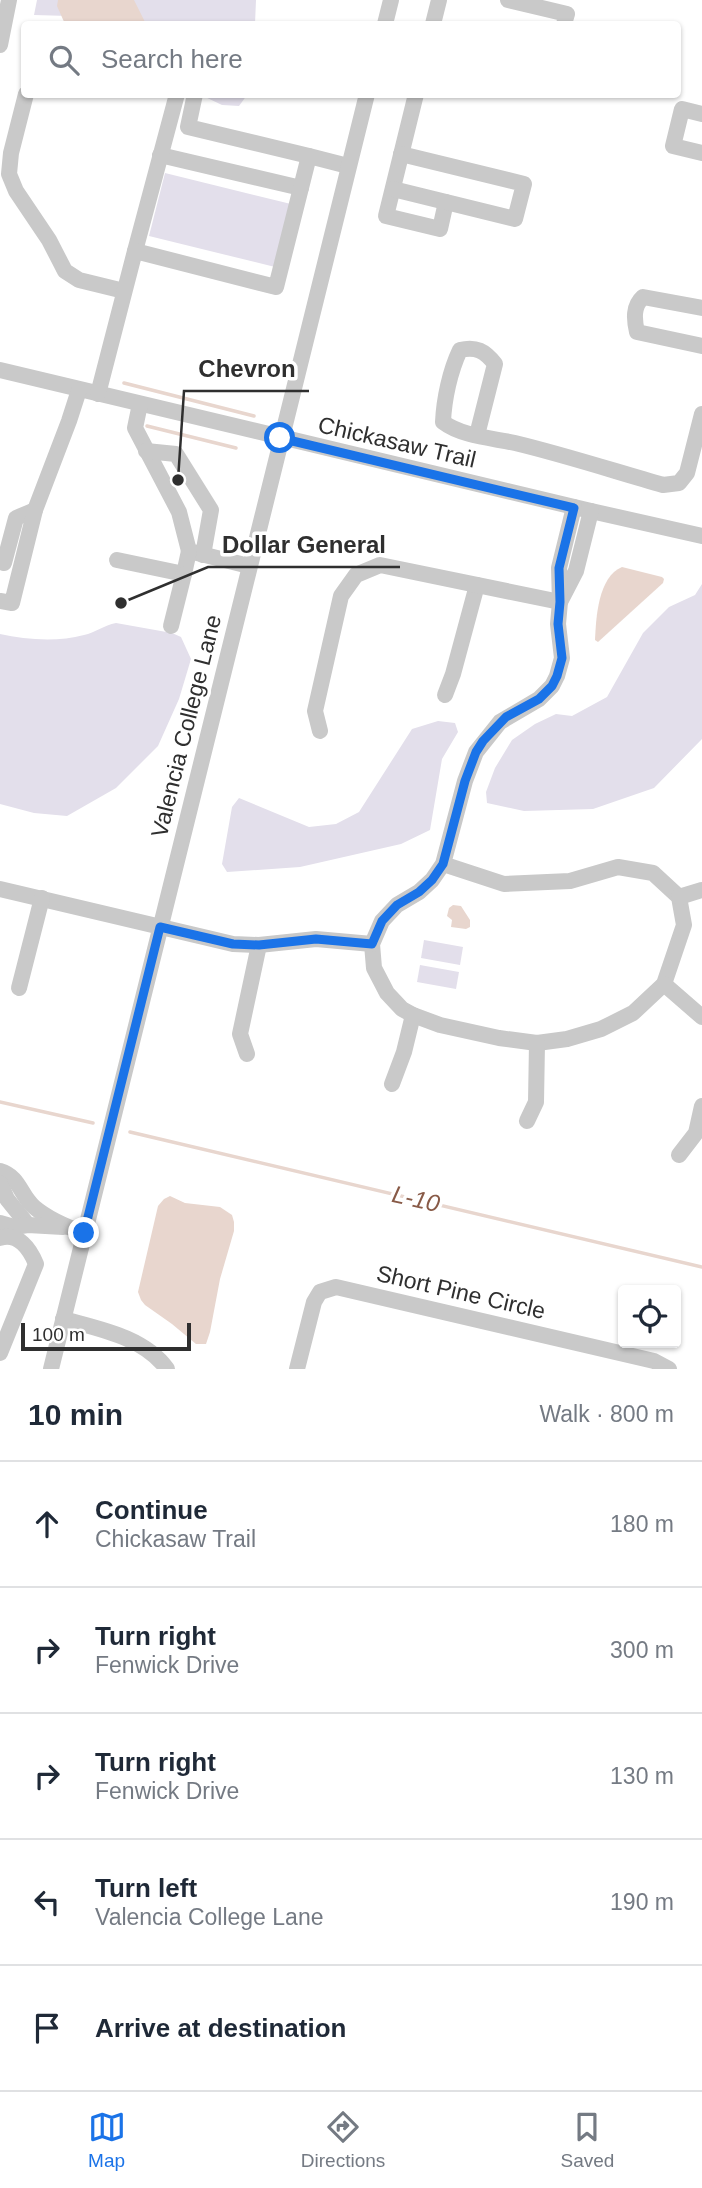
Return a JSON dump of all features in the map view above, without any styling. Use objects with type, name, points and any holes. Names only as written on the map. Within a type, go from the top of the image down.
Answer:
[{"type":"street","points":[[386,21],[391,0]]},
{"type":"street","points":[[438,21],[439,0]]},
{"type":"street","points":[[508,0],[567,14],[565,21]]},
{"type":"street","points":[[0,45],[5,10]]},
{"type":"street","points":[[25,98],[11,153],[9,174],[16,191],[49,240],[65,271],[79,280],[124,291]]},
{"type":"street","points":[[98,394],[176,98]]},
{"type":"street","points":[[194,98],[188,127],[348,166]]},
{"type":"street","name":"Valencia College Lane","points":[[51,1369],[366,98]]},
{"type":"street","points":[[415,98],[386,216],[440,229],[446,202]]},
{"type":"street","points":[[702,114],[682,109],[673,146],[702,153]]},
{"type":"street","points":[[393,189],[515,219],[524,184],[401,154]]},
{"type":"street","points":[[160,156],[301,188]]},
{"type":"street","points":[[135,251],[276,287],[309,156]]},
{"type":"street","points":[[702,308],[643,297],[638,302],[634,320],[637,332],[702,346]]},
{"type":"street","points":[[477,435],[495,364],[486,352],[470,348],[460,350],[455,361],[443,422],[451,428],[477,435],[517,444],[663,485],[679,483],[687,473],[702,414]]},
{"type":"street","name":"Chickasaw Trail","points":[[0,370],[574,508],[702,536]]},
{"type":"street","points":[[0,601],[12,603],[35,510],[79,390]]},
{"type":"street","points":[[140,404],[135,428],[179,512],[196,553]]},
{"type":"street","points":[[146,451],[176,453],[211,510],[196,553],[184,575],[172,626]]},
{"type":"street","points":[[443,864],[505,884],[570,881],[618,867],[653,873],[679,897],[684,925],[664,985],[633,1013],[601,1029],[567,1039],[537,1043],[499,1038],[413,1016],[402,1009],[381,984],[374,968],[372,944],[382,921],[397,905],[419,892],[432,880],[443,864],[465,781],[476,752],[500,722],[539,699],[552,686],[557,676],[562,658],[558,624],[559,568],[574,508]]},
{"type":"street","points":[[21,566],[2,562],[16,518],[35,510]]},
{"type":"street","points":[[560,602],[576,571],[590,511]]},
{"type":"street","points":[[196,553],[249,566]]},
{"type":"street","points":[[117,560],[184,575]]},
{"type":"street","points":[[320,731],[315,711],[341,596],[356,575],[380,565],[560,602]]},
{"type":"street","points":[[445,695],[477,585]]},
{"type":"street","points":[[0,889],[220,942],[259,945],[316,939],[372,944]]},
{"type":"street","points":[[679,897],[702,890]]},
{"type":"street","points":[[19,988],[42,898]]},
{"type":"street","points":[[247,1054],[240,1034],[259,945]]},
{"type":"street","points":[[664,985],[702,1017]]},
{"type":"street","points":[[392,1084],[413,1016]]},
{"type":"street","points":[[527,1121],[536,1102],[537,1043]]},
{"type":"street","points":[[679,1155],[696,1133],[702,1106]]},
{"type":"street","points":[[0,1171],[10,1174],[33,1206],[66,1227],[84,1233]]},
{"type":"street","points":[[0,1183],[7,1199],[27,1225]]},
{"type":"street","points":[[0,1223],[14,1227],[66,1227]]},
{"type":"street","points":[[0,1238],[14,1237],[30,1249],[36,1264],[0,1353]]},
{"type":"street","name":"Short Pine Circle","points":[[297,1369],[314,1302],[320,1292],[336,1287],[654,1361],[669,1369]]},
{"type":"street","points":[[63,1318],[118,1334],[143,1347],[167,1369]]},
{"type":"shaded area","points":[[37,0],[256,0],[255,21],[80,21],[69,16],[34,15]]},
{"type":"shaded area","points":[[58,0],[134,0],[144,21],[64,21],[57,6]]},
{"type":"shaded area","points":[[207,98],[245,98],[239,106],[222,105]]},
{"type":"shaded area","points":[[165,173],[291,204],[275,267],[149,236]]},
{"type":"shaded area","points":[[622,567],[662,577],[663,583],[598,642],[595,640],[596,621],[603,589],[614,572]]},
{"type":"shaded area","points":[[702,584],[702,739],[654,788],[593,809],[524,811],[487,803],[486,792],[495,768],[512,740],[556,714],[572,716],[607,697],[643,633],[669,607],[695,595]]},
{"type":"shaded area","points":[[116,623],[181,637],[191,659],[179,699],[158,746],[116,788],[67,816],[34,813],[0,804],[0,634],[32,639],[64,639],[88,634]]},
{"type":"shaded area","points":[[438,721],[455,723],[458,732],[442,759],[430,830],[401,844],[300,867],[227,872],[222,864],[232,807],[239,798],[309,827],[336,824],[359,812],[412,729]]},
{"type":"shaded area","points":[[453,905],[461,906],[470,920],[470,927],[451,927],[452,920],[447,916]]},
{"type":"shaded area","points":[[424,940],[463,947],[460,965],[421,958]]},
{"type":"shaded area","points":[[420,965],[459,972],[456,989],[417,982]]},
{"type":"shaded area","points":[[170,1196],[185,1203],[220,1207],[232,1215],[234,1222],[206,1344],[196,1344],[145,1305],[138,1292],[158,1206]]},
{"type":"waterway","points":[[124,383],[254,416]]},
{"type":"waterway","points":[[147,426],[236,448]]},
{"type":"waterway","name":"L-10","points":[[0,1102],[93,1123]]},
{"type":"waterway","name":"L-10","points":[[130,1132],[702,1267]]},
{"type":"place","name":"Chevron","points":[[178,480]]},
{"type":"place","name":"Dollar General","points":[[121,603]]},
{"type":"route","points":[[84,1233],[160,927],[233,944],[259,945],[330,939],[372,944],[382,921],[397,905],[419,892],[432,880],[443,864],[465,781],[483,741],[506,717],[539,699],[552,686],[561,668],[558,624],[559,568],[574,508],[280,438]]}]
